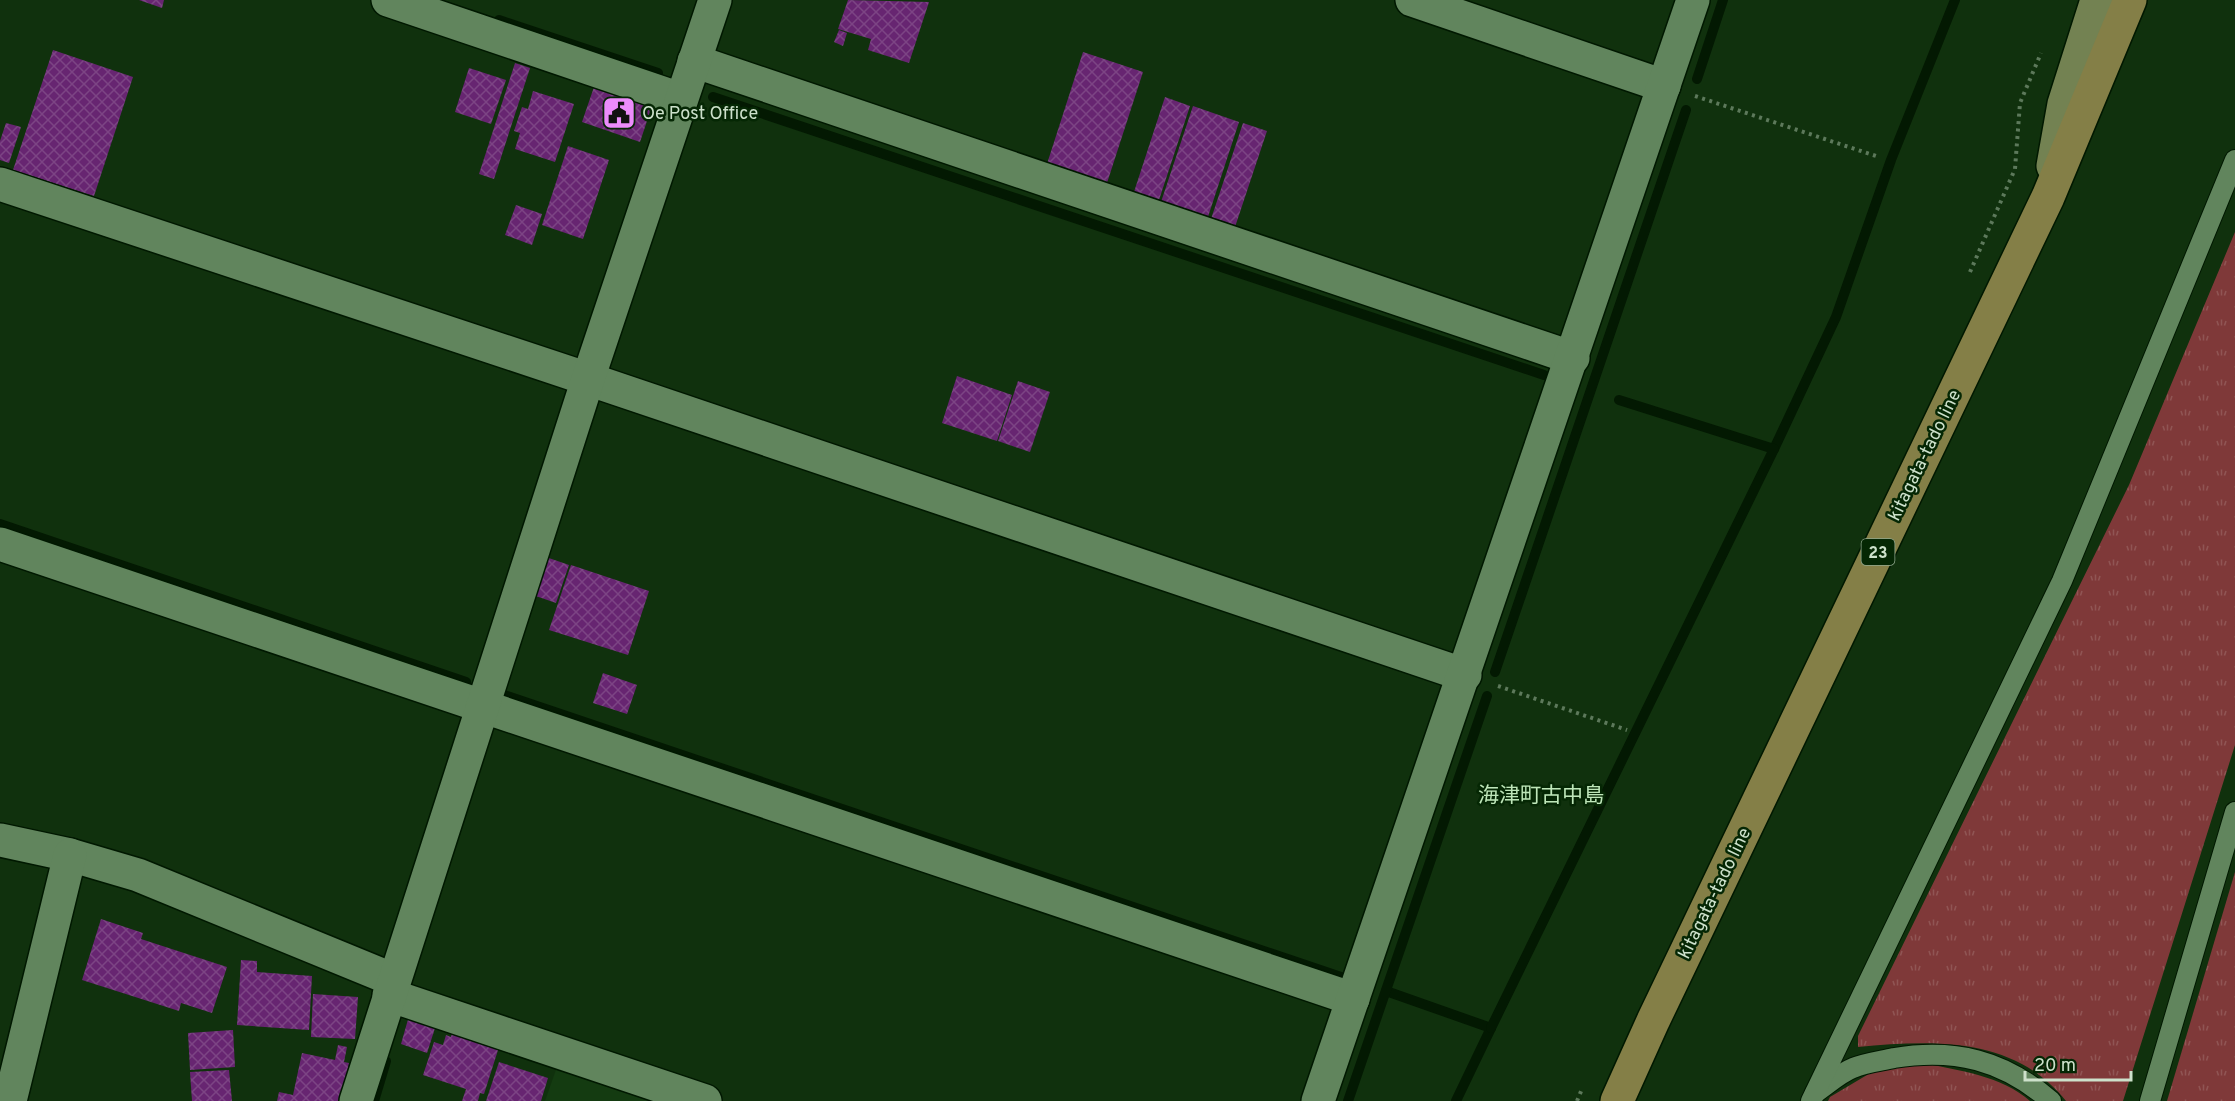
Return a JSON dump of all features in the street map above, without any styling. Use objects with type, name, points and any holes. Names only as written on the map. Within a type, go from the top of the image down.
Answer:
[{"type":"main road","points":[[2048,197],[2064,104],[2097,0]]},
{"type":"main road","name":"kitagata-tado line","points":[[1617,1101],[1653,1021],[2048,197],[2130,0]]},
{"type":"street","points":[[388,0],[680,99]]},
{"type":"street","points":[[356,1101],[588,379],[715,0]]},
{"type":"street","points":[[1412,0],[1664,86]]},
{"type":"street","points":[[1318,1101],[1573,358],[1693,0]]},
{"type":"street","points":[[694,61],[1573,358]]},
{"type":"street","points":[[0,184],[588,379],[1465,675]]},
{"type":"street","points":[[0,544],[1353,999]]},
{"type":"street","points":[[0,840],[70,855],[138,875],[392,987],[655,1093],[705,1101]]},
{"type":"street","points":[[10,1101],[70,855]]},
{"type":"lane","points":[[1813,1097],[2062,581],[2235,160]]},
{"type":"lane","points":[[2150,1101],[2235,812]]},
{"type":"lane","points":[[1813,1097],[1853,1068],[1925,1053],[1963,1055],[1997,1067],[2032,1084],[2051,1101]]},
{"type":"path","points":[[1968,278],[2015,169],[2020,103],[2042,51]]},
{"type":"path","points":[[1664,86],[1876,156]]},
{"type":"path","points":[[1465,675],[1628,730]]},
{"type":"path","points":[[1577,1101],[1587,1080]]},
{"type":"shaded area","points":[[559,1061],[678,1101],[545,1101]]},
{"type":"green space","points":[[2235,232],[2235,745],[2123,1101],[2066,1101],[2045,1080],[2022,1064],[1971,1047],[1915,1043],[1858,1047],[1858,1036],[2129,485]]},
{"type":"green space","points":[[2235,872],[2235,1101],[2167,1101]]},
{"type":"green space","points":[[1922,1063],[1979,1075],[2019,1092],[2030,1101],[1828,1101],[1830,1097],[1872,1072]]},
{"type":"building","points":[[139,0],[164,0],[162,8]]},
{"type":"building","points":[[848,0],[929,2],[909,63],[868,50],[871,39],[838,29]]},
{"type":"building","points":[[839,30],[847,33],[843,46],[834,42]]},
{"type":"building","points":[[53,50],[133,77],[94,196],[13,170]]},
{"type":"building","points":[[1083,52],[1143,72],[1106,186],[1046,167]]},
{"type":"building","points":[[515,63],[530,68],[494,179],[479,174]]},
{"type":"building","points":[[469,68],[506,80],[491,124],[455,112]]},
{"type":"building","points":[[594,87],[652,106],[640,142],[582,122]]},
{"type":"building","points":[[533,91],[574,104],[555,162],[515,149],[520,133],[514,131],[522,107],[528,109]]},
{"type":"building","points":[[1165,97],[1190,106],[1157,206],[1132,198]]},
{"type":"building","points":[[1193,106],[1239,122],[1206,223],[1159,208]]},
{"type":"building","points":[[6,123],[21,127],[9,163],[0,160],[0,141]]},
{"type":"building","points":[[1243,123],[1267,131],[1233,233],[1209,225]]},
{"type":"building","points":[[568,146],[609,160],[583,239],[542,225]]},
{"type":"building","points":[[516,205],[542,214],[532,245],[505,235]]},
{"type":"building","points":[[957,376],[1012,395],[997,441],[942,423]]},
{"type":"building","points":[[1018,381],[1050,392],[1030,452],[998,441]]},
{"type":"building","points":[[543,556],[569,565],[556,603],[530,594]]},
{"type":"building","points":[[571,565],[649,591],[628,655],[549,630]]},
{"type":"building","points":[[603,673],[637,685],[627,714],[593,703]]},
{"type":"building","points":[[101,919],[143,933],[141,939],[227,967],[212,1013],[181,1003],[179,1011],[82,980]]},
{"type":"building","points":[[241,960],[257,961],[257,972],[312,976],[309,1030],[237,1025]]},
{"type":"building","points":[[313,994],[358,997],[355,1039],[311,1037]]},
{"type":"building","points":[[409,1016],[436,1025],[427,1053],[401,1044]]},
{"type":"building","points":[[233,1030],[235,1067],[190,1070],[188,1033]]},
{"type":"building","points":[[452,1032],[499,1047],[484,1094],[480,1093],[478,1101],[462,1101],[466,1089],[423,1075],[434,1042],[443,1045],[446,1035],[451,1037]]},
{"type":"building","points":[[338,1045],[347,1047],[344,1062],[349,1063],[341,1101],[277,1101],[279,1092],[293,1095],[302,1053],[335,1060]]},
{"type":"building","points":[[499,1062],[548,1078],[541,1101],[486,1101]]},
{"type":"building","points":[[229,1070],[232,1101],[192,1101],[190,1072]]},
{"type":"waterway","points":[[1697,79],[1723,0]]},
{"type":"waterway","points":[[1774,449],[1836,317],[1891,160],[1955,0]]},
{"type":"waterway","points":[[499,20],[658,73]]},
{"type":"waterway","points":[[713,97],[1544,375]]},
{"type":"waterway","points":[[1495,672],[1686,110]]},
{"type":"waterway","points":[[1491,1028],[1774,449],[1619,400]]},
{"type":"waterway","points":[[0,524],[466,682]]},
{"type":"waterway","points":[[498,693],[1341,977]]},
{"type":"waterway","points":[[1348,1101],[1487,696]]},
{"type":"waterway","points":[[1386,991],[1491,1028],[1456,1101]]},
{"type":"waterway","points":[[374,1101],[386,1061]]},
{"type":"place","name":"Oe Post Office","points":[[619,113]]},
{"type":"district","name":"海津町古中島","points":[[1541,795]]}]
